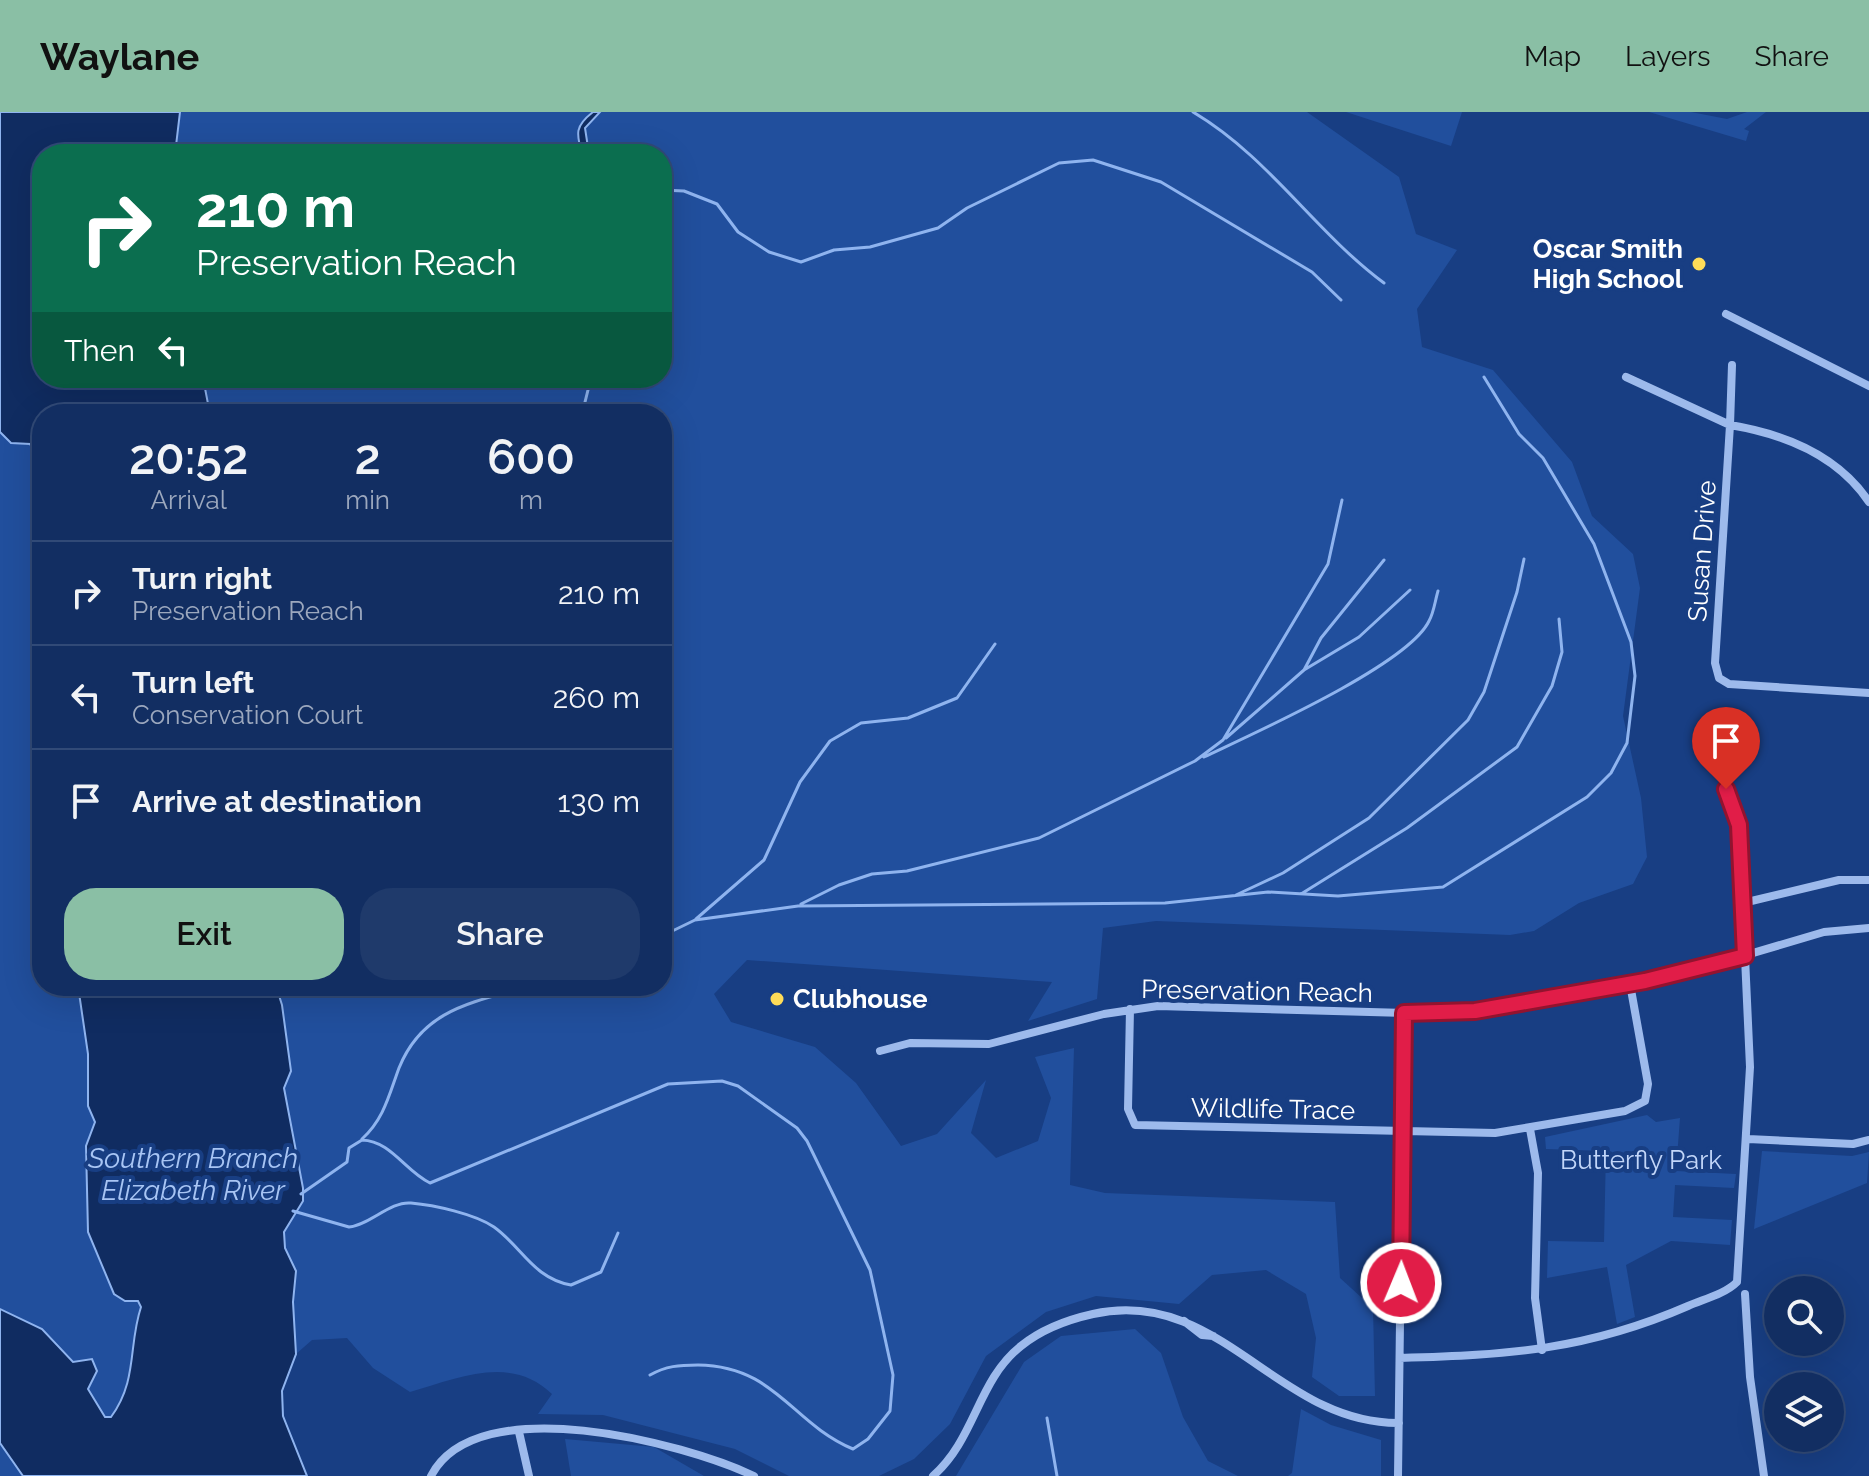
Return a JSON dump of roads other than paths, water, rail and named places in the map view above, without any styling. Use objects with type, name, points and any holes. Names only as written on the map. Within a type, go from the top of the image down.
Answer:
[{"type":"street","points":[[1726,314],[1869,386]]},
{"type":"street","name":"Susan Drive","points":[[1732,365],[1715,663],[1719,678],[1729,684],[1869,693]]},
{"type":"street","points":[[1626,377],[1730,425],[1772,434],[1802,445],[1848,476],[1869,502]]},
{"type":"street","points":[[1400,1358],[1542,1350],[1625,1332],[1735,1285],[1739,1273],[1750,1067],[1739,825],[1726,789]]},
{"type":"street","points":[[1743,903],[1825,883],[1869,880]]},
{"type":"street","name":"Preservation Reach","points":[[880,1051],[910,1043],[989,1044],[1130,1009],[1404,1013],[1475,1011],[1630,984],[1745,956],[1824,932],[1869,928]]},
{"type":"street","name":"Wildlife Trace","points":[[1130,1009],[1128,1109],[1135,1125],[1495,1133],[1632,1110],[1645,1101],[1648,1084],[1630,984]]},
{"type":"street","points":[[1398,1476],[1404,1013]]},
{"type":"street","points":[[1530,1129],[1538,1173],[1535,1298],[1542,1350]]},
{"type":"street","points":[[1748,1139],[1853,1144],[1869,1140]]},
{"type":"street","points":[[1745,1294],[1750,1377],[1764,1476]]},
{"type":"street","points":[[933,1476],[965,1440],[994,1375],[1017,1349],[1067,1321],[1118,1310],[1143,1311],[1184,1321],[1191,1329],[1213,1336],[1337,1414],[1366,1421],[1399,1423]]},
{"type":"street","points":[[431,1476],[462,1444],[488,1434],[519,1432],[595,1432],[660,1442],[707,1455],[754,1476]]},
{"type":"street","points":[[519,1432],[529,1476]]},
{"type":"water","points":[[0,112],[180,112],[176,144],[32,144],[32,388],[205,388],[208,404],[32,404],[32,448],[30,444],[11,443],[0,432]]},
{"type":"water","points":[[593,112],[600,112],[585,128],[587,144],[580,144],[579,141],[578,130]]},
{"type":"water","name":"Southern Branch Elizabeth River","points":[[79,996],[279,996],[291,1071],[284,1088],[303,1188],[303,1201],[284,1232],[285,1248],[296,1271],[293,1302],[296,1354],[282,1391],[283,1416],[307,1476],[23,1476],[0,1443],[0,1309],[42,1329],[73,1362],[92,1359],[97,1371],[88,1389],[105,1417],[111,1417],[120,1403],[129,1376],[141,1307],[138,1301],[125,1301],[114,1294],[88,1232],[86,1146],[95,1122],[88,1106],[88,1054]]},
{"type":"waterway","points":[[1193,112],[1220,130],[1269,172],[1336,241],[1384,283]]},
{"type":"waterway","points":[[672,190],[684,191],[717,204],[738,232],[769,252],[801,262],[834,250],[870,247],[938,228],[967,208],[1059,163],[1093,160],[1161,182],[1312,272],[1341,300]]},
{"type":"waterway","points":[[672,931],[695,920],[798,906],[1165,903],[1268,892],[1338,896],[1443,887],[1587,797],[1611,773],[1627,743],[1635,676],[1631,642],[1594,544],[1543,458],[1519,434],[1484,377]]},
{"type":"waterway","points":[[584,404],[588,388]]},
{"type":"waterway","points":[[801,904],[839,885],[872,874],[907,871],[1039,838],[1195,761],[1223,740],[1328,564],[1342,500]]},
{"type":"waterway","points":[[1236,895],[1283,873],[1369,818],[1468,720],[1484,692],[1517,592],[1524,559]]},
{"type":"waterway","points":[[1304,670],[1321,638],[1384,560]]},
{"type":"waterway","points":[[1226,738],[1304,670],[1359,637],[1410,590]]},
{"type":"waterway","points":[[1204,757],[1327,697],[1392,658],[1415,639],[1429,621],[1438,591]]},
{"type":"waterway","points":[[1301,894],[1407,828],[1517,747],[1552,686],[1562,652],[1559,619]]},
{"type":"waterway","points":[[696,919],[764,860],[800,782],[830,741],[861,723],[908,718],[957,698],[995,644]]},
{"type":"waterway","points":[[362,1139],[381,1115],[399,1068],[422,1032],[453,1010],[495,996]]},
{"type":"waterway","points":[[301,1194],[347,1162],[349,1148],[362,1140],[381,1145],[430,1183],[668,1084],[722,1081],[738,1086],[797,1128],[807,1141],[870,1270],[893,1375],[890,1411],[868,1439],[853,1449],[832,1438],[765,1385],[746,1375],[725,1368],[698,1365],[673,1367],[650,1375]]},
{"type":"waterway","points":[[293,1211],[349,1227],[403,1203],[454,1211],[494,1227],[537,1269],[571,1285],[601,1272],[618,1233]]},
{"type":"waterway","points":[[1047,1418],[1057,1476]]},
{"type":"place","name":"Oscar Smith High School","points":[[1699,264]]},
{"type":"place","name":"Clubhouse","points":[[777,999]]},
{"type":"park label","name":"Butterfly Park","points":[[1641,1160]]}]
